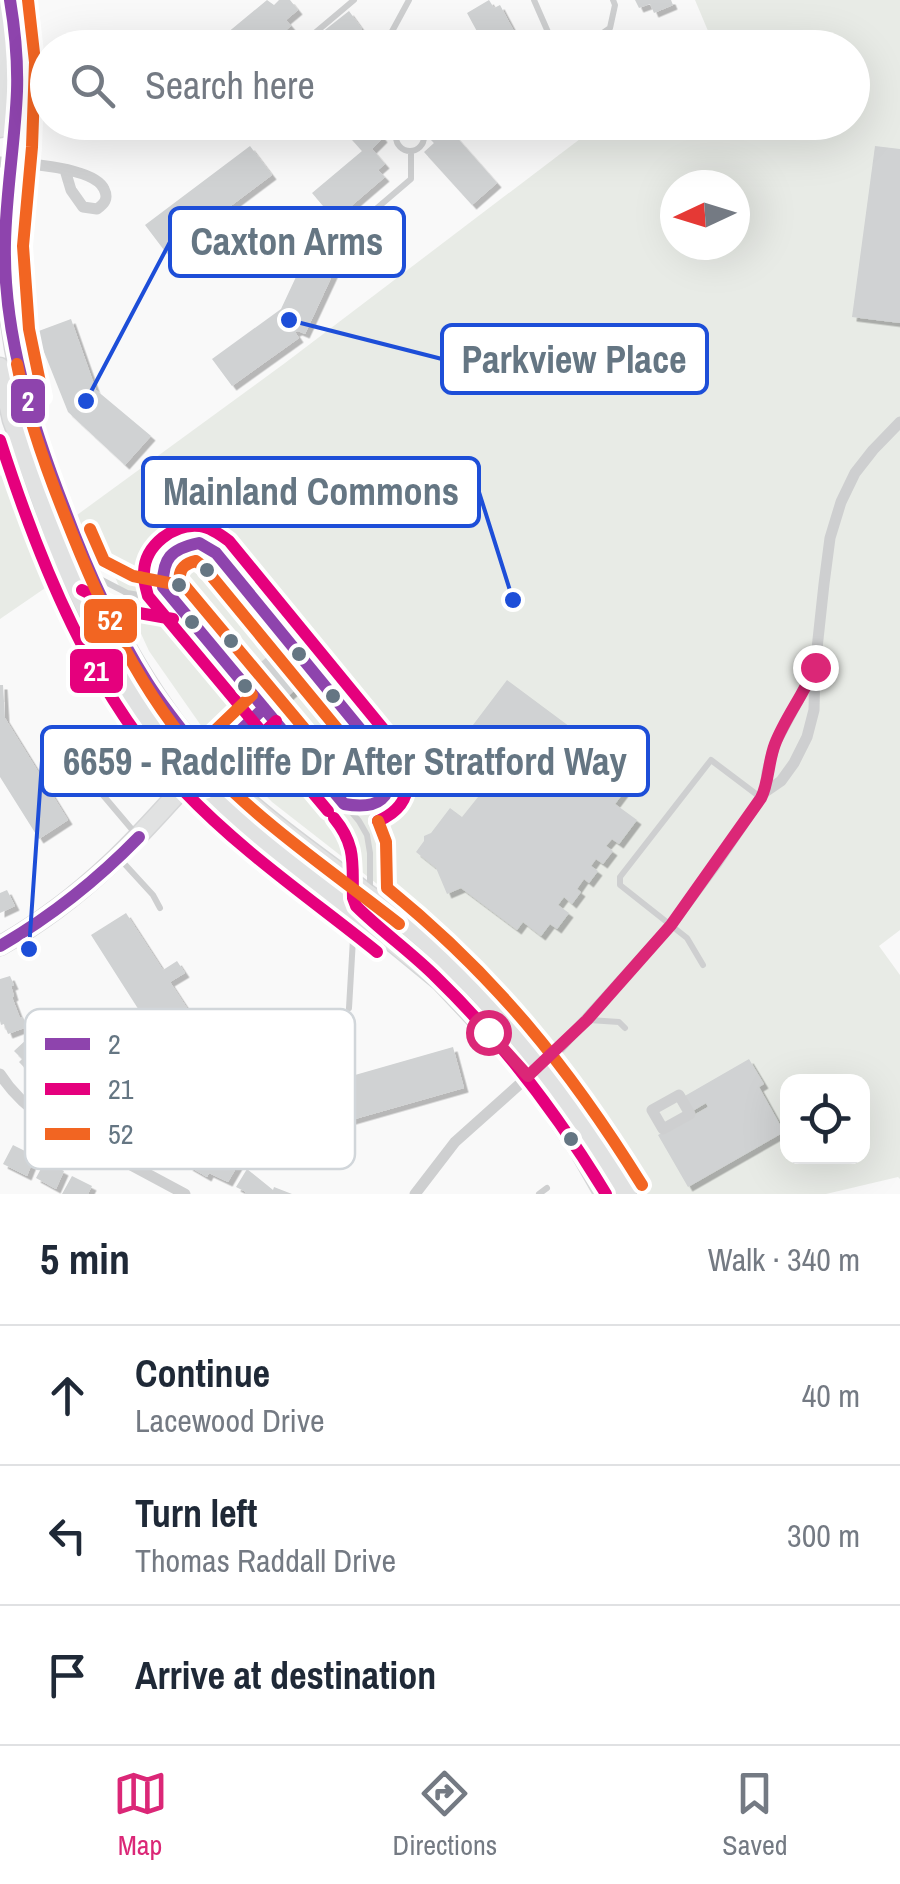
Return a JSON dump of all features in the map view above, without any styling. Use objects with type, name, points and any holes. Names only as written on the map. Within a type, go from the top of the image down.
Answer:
[{"type":"main road","points":[[10,0],[18,61],[6,162],[5,246],[12,331],[6,366],[12,420],[62,558],[92,625],[126,688],[193,776],[251,832],[441,982],[535,1070],[604,1194]]},
{"type":"main road","points":[[0,11],[0,128]]},
{"type":"main road","points":[[6,366],[32,420],[90,574],[149,685],[206,761],[280,831],[402,920],[469,982],[535,1070],[597,1142],[627,1194]]},
{"type":"main road","points":[[0,946],[50,916],[119,858],[206,761]]},
{"type":"street","points":[[6,162],[65,170]]},
{"type":"street","points":[[415,1194],[455,1142],[587,1020],[671,925],[763,795],[781,780],[807,737],[814,710],[830,538],[840,502],[872,450],[900,422]]},
{"type":"street","points":[[763,795],[775,744],[815,667]]},
{"type":"street","points":[[0,1074],[25,1104]]},
{"type":"street","points":[[140,1169],[185,1194]]},
{"type":"lane","points":[[318,30],[354,0]]},
{"type":"lane","points":[[393,30],[409,0]]},
{"type":"lane","points":[[534,0],[547,30]]},
{"type":"lane","points":[[607,30],[615,6],[613,0]]},
{"type":"lane","points":[[396,140],[402,148],[411,150],[420,146],[421,140]]},
{"type":"lane","points":[[349,232],[411,179],[411,150]]},
{"type":"lane","points":[[344,804],[368,807],[380,802],[389,792],[392,777],[388,763],[216,553],[199,543],[180,546],[168,556],[162,572],[163,587],[366,834],[370,896],[353,939],[349,1008]]},
{"type":"lane","points":[[90,574],[127,592],[176,602]]},
{"type":"lane","points":[[206,761],[264,708]]},
{"type":"lane","points":[[80,760],[139,838]]},
{"type":"lane","points":[[703,965],[687,938],[620,885],[620,878],[711,760],[763,795]]},
{"type":"lane","points":[[119,858],[160,908]]},
{"type":"lane","points":[[587,1020],[619,1022],[626,1028]]},
{"type":"lane","points":[[539,1194],[548,1188]]},
{"type":"shaded area","points":[[695,0],[900,0],[900,930],[879,946],[900,975],[900,1179],[826,1194],[646,1194],[599,1110],[517,1007],[440,933],[272,802],[209,737],[149,651],[102,549],[0,619],[0,476],[10,468],[40,542],[285,363],[579,140],[870,140],[870,30],[708,30]]},
{"type":"building","points":[[267,0],[274,5],[279,0],[290,0],[298,10],[286,20],[291,26],[286,30],[231,30]]},
{"type":"building","points":[[489,0],[494,8],[500,5],[513,30],[476,30],[467,13]]},
{"type":"building","points":[[635,0],[671,0],[673,5],[654,13],[650,4],[639,8]]},
{"type":"building","points":[[349,11],[362,29],[361,30],[325,30]]},
{"type":"building","points":[[352,140],[381,140],[372,149],[385,164],[378,170],[385,177],[335,220],[312,193],[362,151]]},
{"type":"building","points":[[431,140],[459,140],[497,183],[472,205],[424,152],[434,143]]},
{"type":"building","points":[[250,146],[272,175],[167,254],[145,225]]},
{"type":"building","points":[[875,146],[900,149],[900,323],[852,317]]},
{"type":"building","points":[[309,249],[338,263],[305,334],[295,332],[299,338],[232,386],[212,359],[281,309]]},
{"type":"building","points":[[71,319],[96,390],[151,436],[125,465],[68,412],[36,332]]},
{"type":"building","points":[[267,657],[295,690],[279,704],[250,671]]},
{"type":"building","points":[[507,680],[636,776],[615,804],[637,820],[619,844],[612,839],[606,846],[613,851],[603,864],[596,859],[591,866],[598,871],[589,883],[584,879],[572,904],[564,897],[558,905],[569,913],[557,929],[550,924],[541,936],[523,922],[517,930],[461,888],[447,894],[436,868],[416,852],[424,836],[431,833],[450,808],[462,817],[486,787],[448,758]]},
{"type":"building","points":[[0,685],[5,718],[68,820],[39,839],[0,777]]},
{"type":"building","points":[[7,890],[15,906],[0,913],[0,893]]},
{"type":"building","points":[[126,913],[163,970],[177,961],[185,973],[170,982],[189,1009],[138,1009],[91,935]]},
{"type":"building","points":[[10,976],[14,985],[12,997],[25,1022],[25,1028],[8,1034],[0,1021],[0,979]]},
{"type":"building","points":[[25,1041],[25,1068],[19,1062],[22,1059],[14,1051]]},
{"type":"building","points":[[453,1047],[464,1088],[355,1119],[355,1075]]},
{"type":"building","points":[[749,1059],[764,1084],[759,1087],[780,1125],[780,1134],[688,1187],[658,1135],[708,1107],[706,1103],[691,1112],[683,1097]]},
{"type":"building","points":[[13,1145],[25,1151],[25,1169],[30,1169],[27,1176],[3,1164]]},
{"type":"building","points":[[41,1169],[64,1171],[56,1189],[36,1178]]},
{"type":"building","points":[[193,1169],[236,1169],[228,1182],[209,1173],[207,1177]]},
{"type":"building","points":[[247,1169],[273,1190],[274,1187],[292,1194],[245,1194],[236,1187]]},
{"type":"building","points":[[72,1176],[92,1186],[88,1194],[62,1194]]},
{"type":"transit line","name":"2","points":[[10,0],[17,79],[6,277],[22,379],[53,478],[102,598],[147,682],[206,761]]},
{"type":"transit line","name":"52","points":[[28,0],[31,30]]},
{"type":"transit line","name":"52","points":[[32,140],[23,246],[29,329],[43,397]]},
{"type":"transit line","name":"52","points":[[17,364],[37,441],[78,549],[124,647],[161,709],[206,765],[251,808],[399,924]]},
{"type":"transit line","name":"21","points":[[0,440],[32,533],[72,626],[122,713],[151,753],[229,834],[377,952]]},
{"type":"transit line","name":"21","points":[[328,811],[148,596],[146,562],[155,545],[171,532],[200,526],[229,541],[403,753],[408,774],[406,793],[396,809],[378,821]]},
{"type":"transit line","name":"52","points":[[90,529],[104,561],[133,576],[179,585]]},
{"type":"transit line","name":"2","points":[[199,543],[216,553],[388,763],[389,785],[381,799],[366,805],[344,804],[163,587],[170,556],[199,543]]},
{"type":"transit line","name":"52","points":[[196,561],[372,771],[371,786],[354,788],[180,580],[184,567],[196,561]]},
{"type":"transit line","name":"21","points":[[82,590],[122,610],[173,619]]},
{"type":"transit line","name":"52","points":[[181,763],[252,695]]},
{"type":"transit line","name":"2","points":[[193,776],[264,708]]},
{"type":"transit line","name":"21","points":[[205,789],[276,721]]},
{"type":"transit line","name":"21","points":[[334,818],[350,847],[356,906],[461,1002],[507,1053],[569,1136],[606,1194]]},
{"type":"transit line","name":"52","points":[[378,821],[386,842],[387,888],[462,955],[527,1025],[586,1101],[642,1185]]},
{"type":"transit line","name":"2","points":[[0,946],[73,896],[139,837]]},
{"type":"place","name":"Parkview Place","points":[[289,320]]},
{"type":"place","name":"Caxton Arms","points":[[86,401]]},
{"type":"place","name":"Mainland Commons","points":[[513,600]]},
{"type":"place","name":"6659 - Radcliffe Dr After Stratford Way","points":[[29,949]]},
{"type":"route","points":[[488,1032],[528,1076],[587,1020],[686,906],[765,792],[775,744],[815,667]]}]
